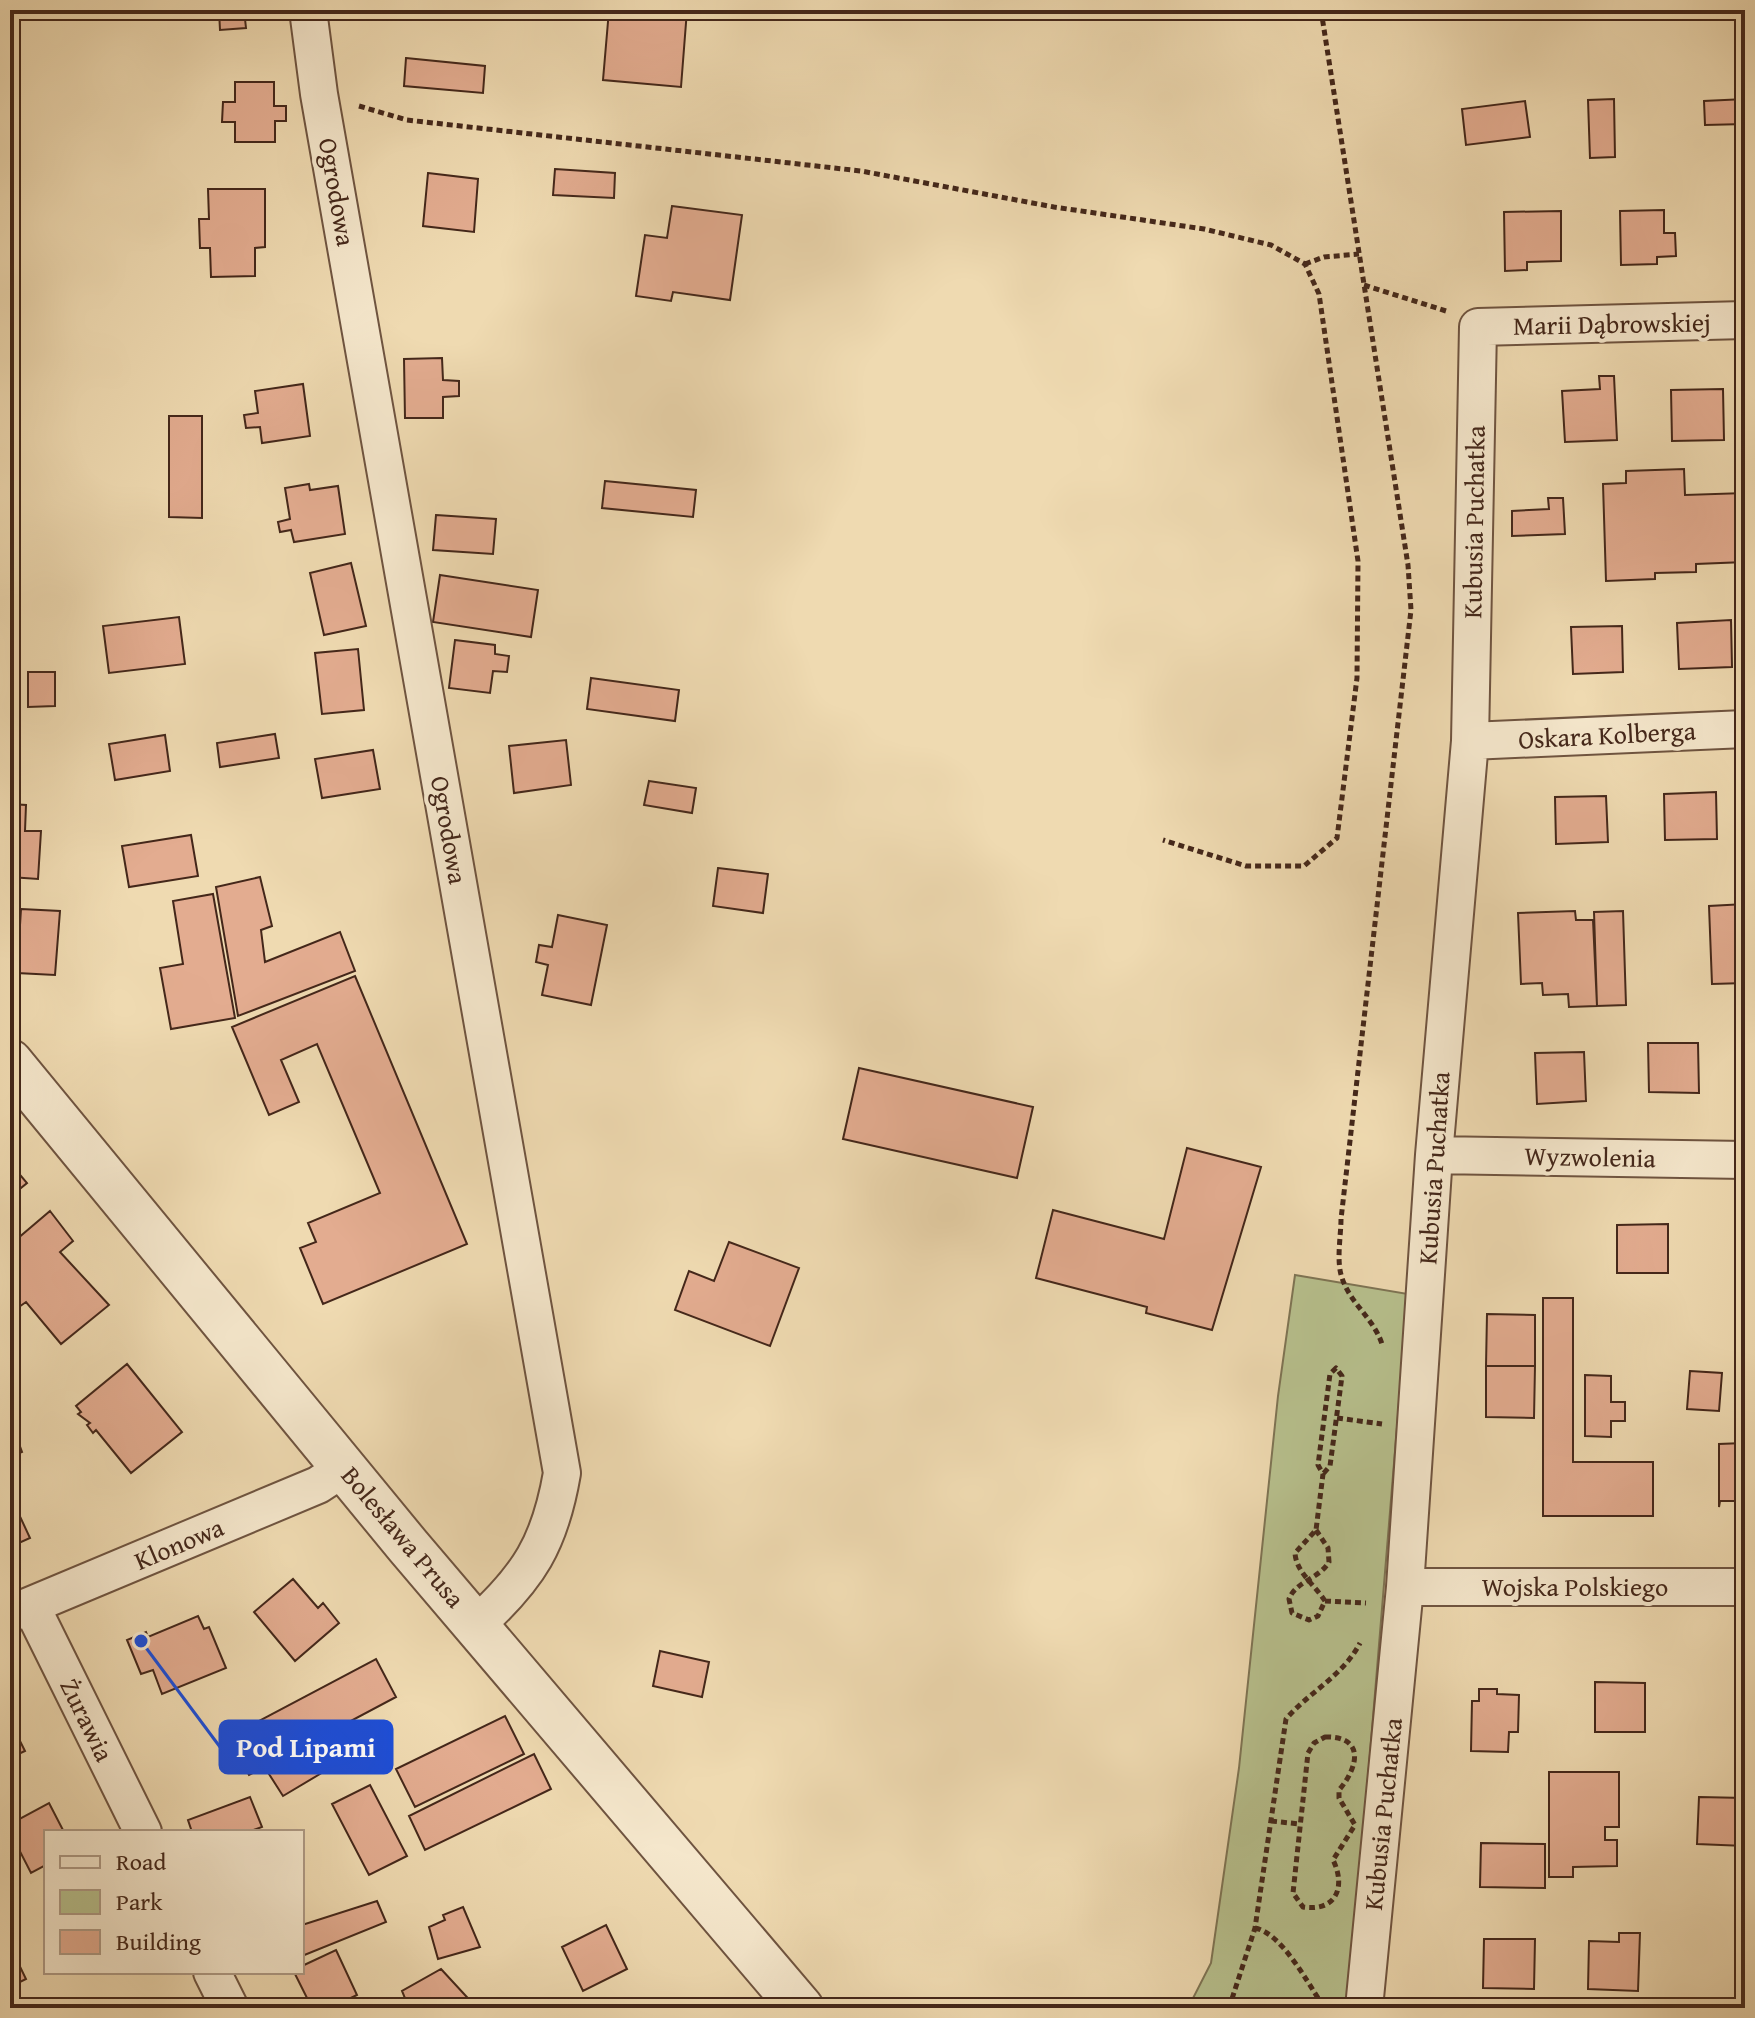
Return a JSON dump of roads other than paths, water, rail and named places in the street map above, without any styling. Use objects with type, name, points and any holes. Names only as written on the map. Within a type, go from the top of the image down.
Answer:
[{"type":"street","name":"Ogrodowa","points":[[308,10],[319,94],[562,1473],[554,1519],[542,1547],[503,1601],[476,1625]]},
{"type":"street","name":"Marii Dąbrowskiej","points":[[1478,327],[1745,320]]},
{"type":"street","name":"Kubusia Puchatka","points":[[1364,2008],[1405,1587],[1434,1155],[1470,741],[1478,327]]},
{"type":"street","name":"Oskara Kolberga","points":[[1470,741],[1745,729]]},
{"type":"street","name":"Bolesława Prusa","points":[[10,1062],[344,1468],[801,2008]]},
{"type":"street","name":"Wyzwolenia","points":[[1434,1155],[1745,1160]]},
{"type":"street","name":"Klonowa","points":[[21,1611],[318,1485],[344,1468]]},
{"type":"street","name":"Wojska Polskiego","points":[[1405,1587],[1745,1587]]},
{"type":"street","name":"Żurawia","points":[[21,1611],[142,1830]]},
{"type":"street","points":[[213,1974],[230,2008]]},
{"type":"place","name":"Pod Lipami","points":[[141,1641]]}]
